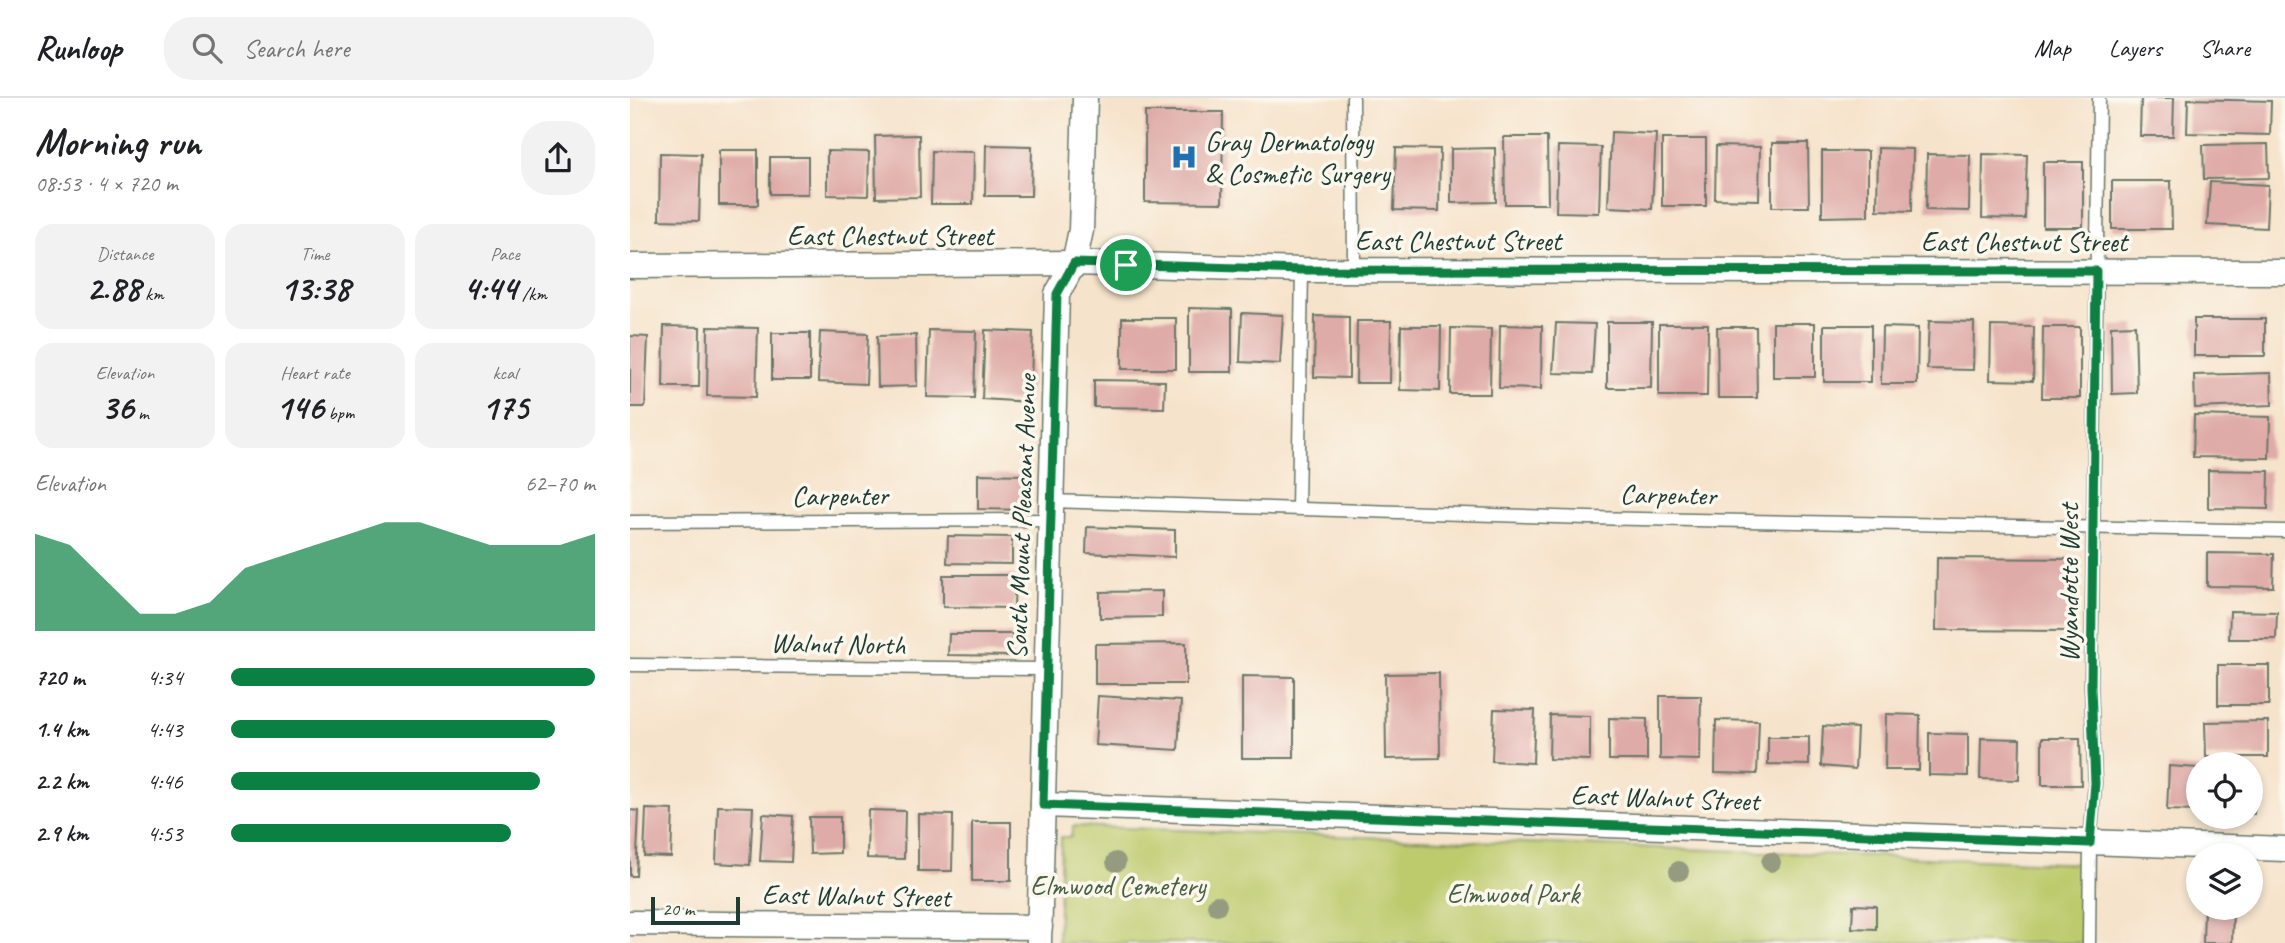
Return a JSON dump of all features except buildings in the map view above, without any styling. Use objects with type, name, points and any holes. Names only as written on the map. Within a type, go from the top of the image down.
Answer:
[{"type":"street","name":"South Mount Pleasant Avenue","points":[[1039,935],[1057,294],[1074,263],[1081,230],[1084,98]]},
{"type":"street","name":"East Chestnut Street","points":[[630,266],[1074,263],[1302,270],[2285,272]]},
{"type":"street","name":"East Walnut Street","points":[[1043,805],[2285,849]]},
{"type":"street","name":"East Walnut Street","points":[[630,923],[748,929],[1039,935]]},
{"type":"lane","points":[[1353,98],[1354,269]]},
{"type":"lane","name":"Wyandotte West","points":[[2089,943],[2090,843],[2095,783],[2091,687],[2099,98]]},
{"type":"lane","points":[[1298,508],[1302,270]]},
{"type":"lane","name":"Carpenter","points":[[630,522],[1050,510],[1298,508],[2092,529],[2285,531]]},
{"type":"lane","name":"Walnut North","points":[[630,666],[1046,669]]},
{"type":"green space","points":[[1073,826],[2085,864],[2083,943],[1058,943],[1061,837],[1071,837]]},
{"type":"place","name":"Gray Dermatology & Cosmetic Surgery","points":[[1184,157]]},
{"type":"route","points":[[1074,263],[1126,265],[1302,270],[2096,271],[2091,687],[2095,783],[2090,843],[1043,805],[1057,294],[1074,263]]},
{"type":"park label","name":"Elmwood Cemetery","points":[[1118,885]]},
{"type":"park label","name":"Elmwood Park","points":[[1513,893]]}]
